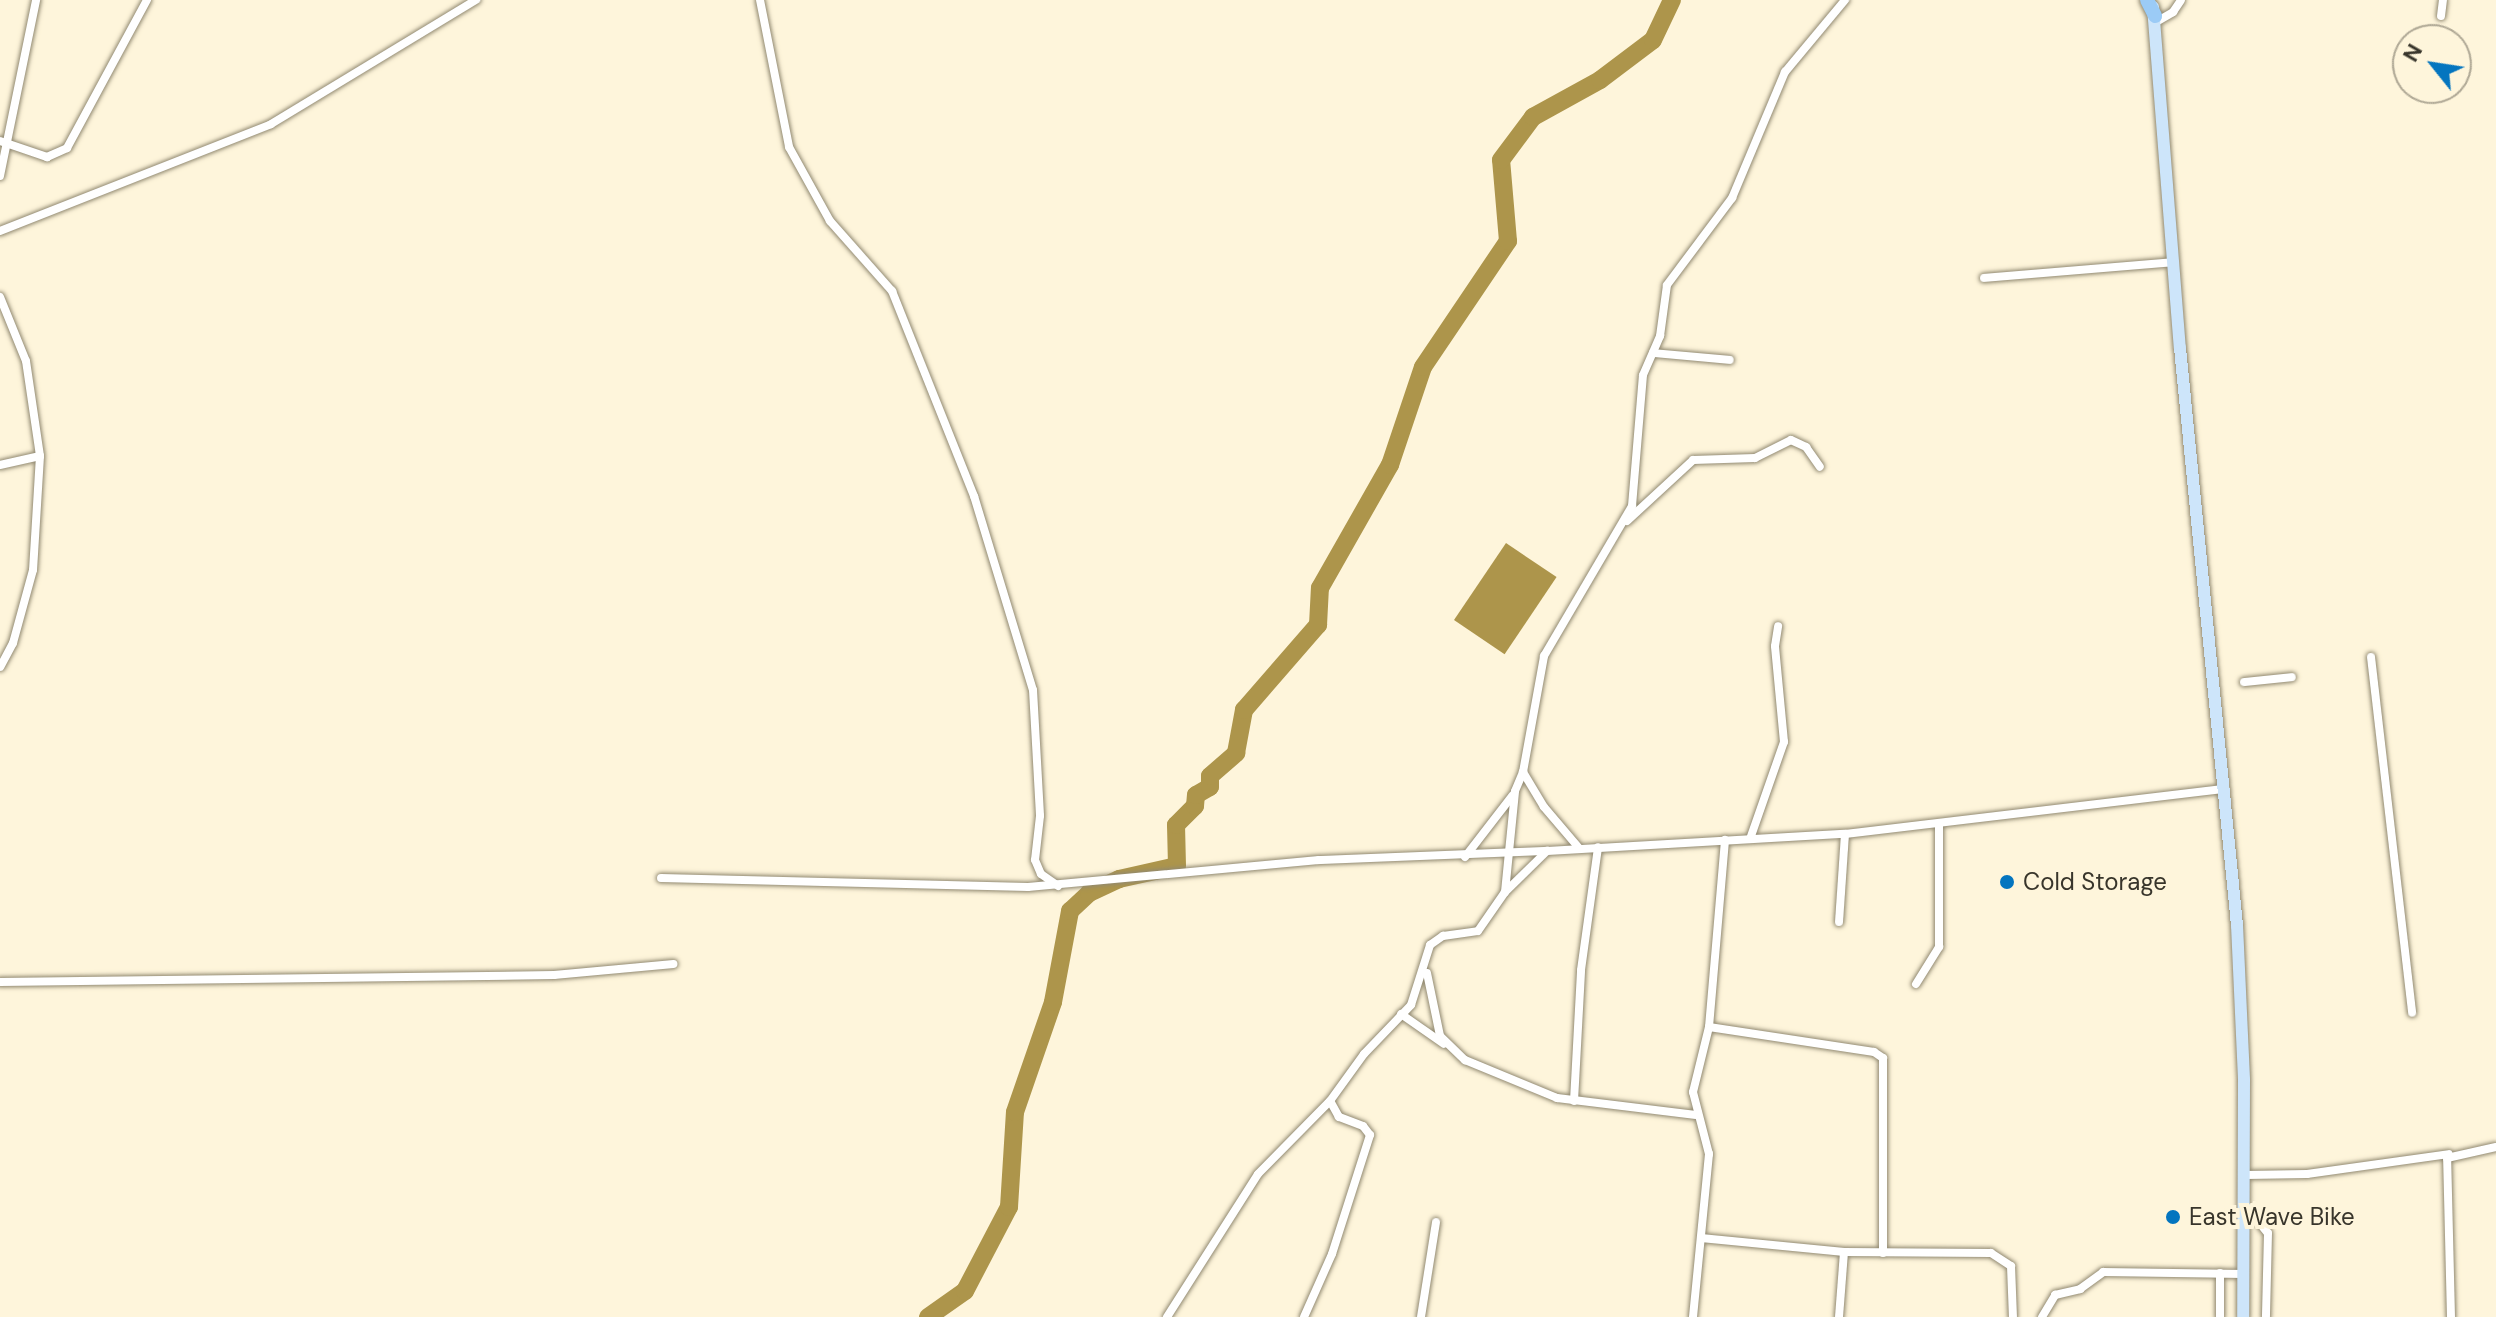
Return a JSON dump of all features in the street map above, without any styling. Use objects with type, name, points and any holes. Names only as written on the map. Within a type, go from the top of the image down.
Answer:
[{"type":"main road","points":[[2151,0],[2225,789],[2242,1004],[2246,1175],[2243,1317]]},
{"type":"street","points":[[0,176],[4,142],[36,0]]},
{"type":"street","points":[[4,142],[47,157],[67,148],[147,0]]},
{"type":"street","points":[[0,231],[271,124],[476,0]]},
{"type":"street","points":[[760,0],[793,156],[844,240],[892,291],[974,496],[1033,690],[1040,816],[1035,860],[1041,874],[1058,886]]},
{"type":"street","points":[[1626,521],[1643,375],[1653,353],[1667,285],[1732,198],[1785,72],[1845,0]]},
{"type":"street","points":[[2155,19],[2173,12],[2181,0]]},
{"type":"street","points":[[2441,16],[2443,0]]},
{"type":"street","points":[[1984,278],[2174,262]]},
{"type":"street","points":[[0,297],[26,361],[40,456],[33,570],[13,643],[0,667]]},
{"type":"street","points":[[1653,353],[1730,360]]},
{"type":"street","points":[[1505,892],[1506,854],[1515,791],[1523,772],[1544,656],[1626,521],[1693,460],[1755,458],[1791,440],[1806,447],[1820,467]]},
{"type":"street","points":[[0,465],[40,456]]},
{"type":"street","points":[[1750,839],[1784,742],[1775,646],[1778,626]]},
{"type":"street","points":[[2371,657],[2412,1013]]},
{"type":"street","points":[[2244,682],[2292,677]]},
{"type":"street","points":[[1523,772],[1544,807],[1579,848]]},
{"type":"street","points":[[661,878],[1058,886],[1319,860],[1464,857],[1845,834],[2225,789]]},
{"type":"street","points":[[1464,857],[1515,791]]},
{"type":"street","points":[[1916,984],[1939,947],[1939,824]]},
{"type":"street","points":[[1839,922],[1845,834]]},
{"type":"street","points":[[1693,1317],[1709,1154],[1696,1115],[1693,1092],[1709,1027],[1725,840]]},
{"type":"street","points":[[1574,1101],[1581,970],[1598,847]]},
{"type":"street","points":[[1167,1317],[1258,1174],[1330,1101],[1418,991],[1435,940],[1478,931],[1505,892],[1547,851]]},
{"type":"street","points":[[1425,963],[1437,1026],[1449,1046]]},
{"type":"street","points":[[0,982],[554,975],[673,964]]},
{"type":"street","points":[[1401,1014],[1449,1046],[1520,1086],[1574,1101],[1696,1115]]},
{"type":"street","points":[[1709,1027],[1880,1054],[1885,1064],[1883,1253]]},
{"type":"street","points":[[1304,1317],[1332,1254],[1370,1135],[1363,1126],[1339,1117],[1330,1101]]},
{"type":"street","points":[[2246,1175],[2307,1174],[2496,1147]]},
{"type":"street","points":[[2450,1154],[2446,1164],[2451,1317]]},
{"type":"street","points":[[2245,1205],[2268,1233],[2266,1317]]},
{"type":"street","points":[[1421,1317],[1436,1222]]},
{"type":"street","points":[[1701,1238],[1844,1252],[1998,1255],[2011,1266],[2013,1317]]},
{"type":"street","points":[[1839,1317],[1844,1252]]},
{"type":"street","points":[[2042,1317],[2055,1295],[2080,1289],[2103,1272],[2244,1274]]},
{"type":"street","points":[[2220,1273],[2220,1317]]},
{"type":"shaded area","points":[[1506,543],[1557,577],[1505,654],[1454,620]]},
{"type":"waterway","points":[[928,1317],[965,1291],[1009,1207],[1015,1112],[1053,1002],[1070,911],[1089,893],[1119,879],[1177,866],[1176,825],[1195,806],[1196,795],[1210,787],[1210,776],[1236,753],[1244,710],[1318,625],[1320,588],[1390,465],[1423,367],[1508,241],[1501,160],[1533,117],[1600,80],[1653,40],[1672,0]]},
{"type":"place","name":"Cold Storage","points":[[2007,882]]},
{"type":"place","name":"East Wave Bike","points":[[2173,1217]]}]
